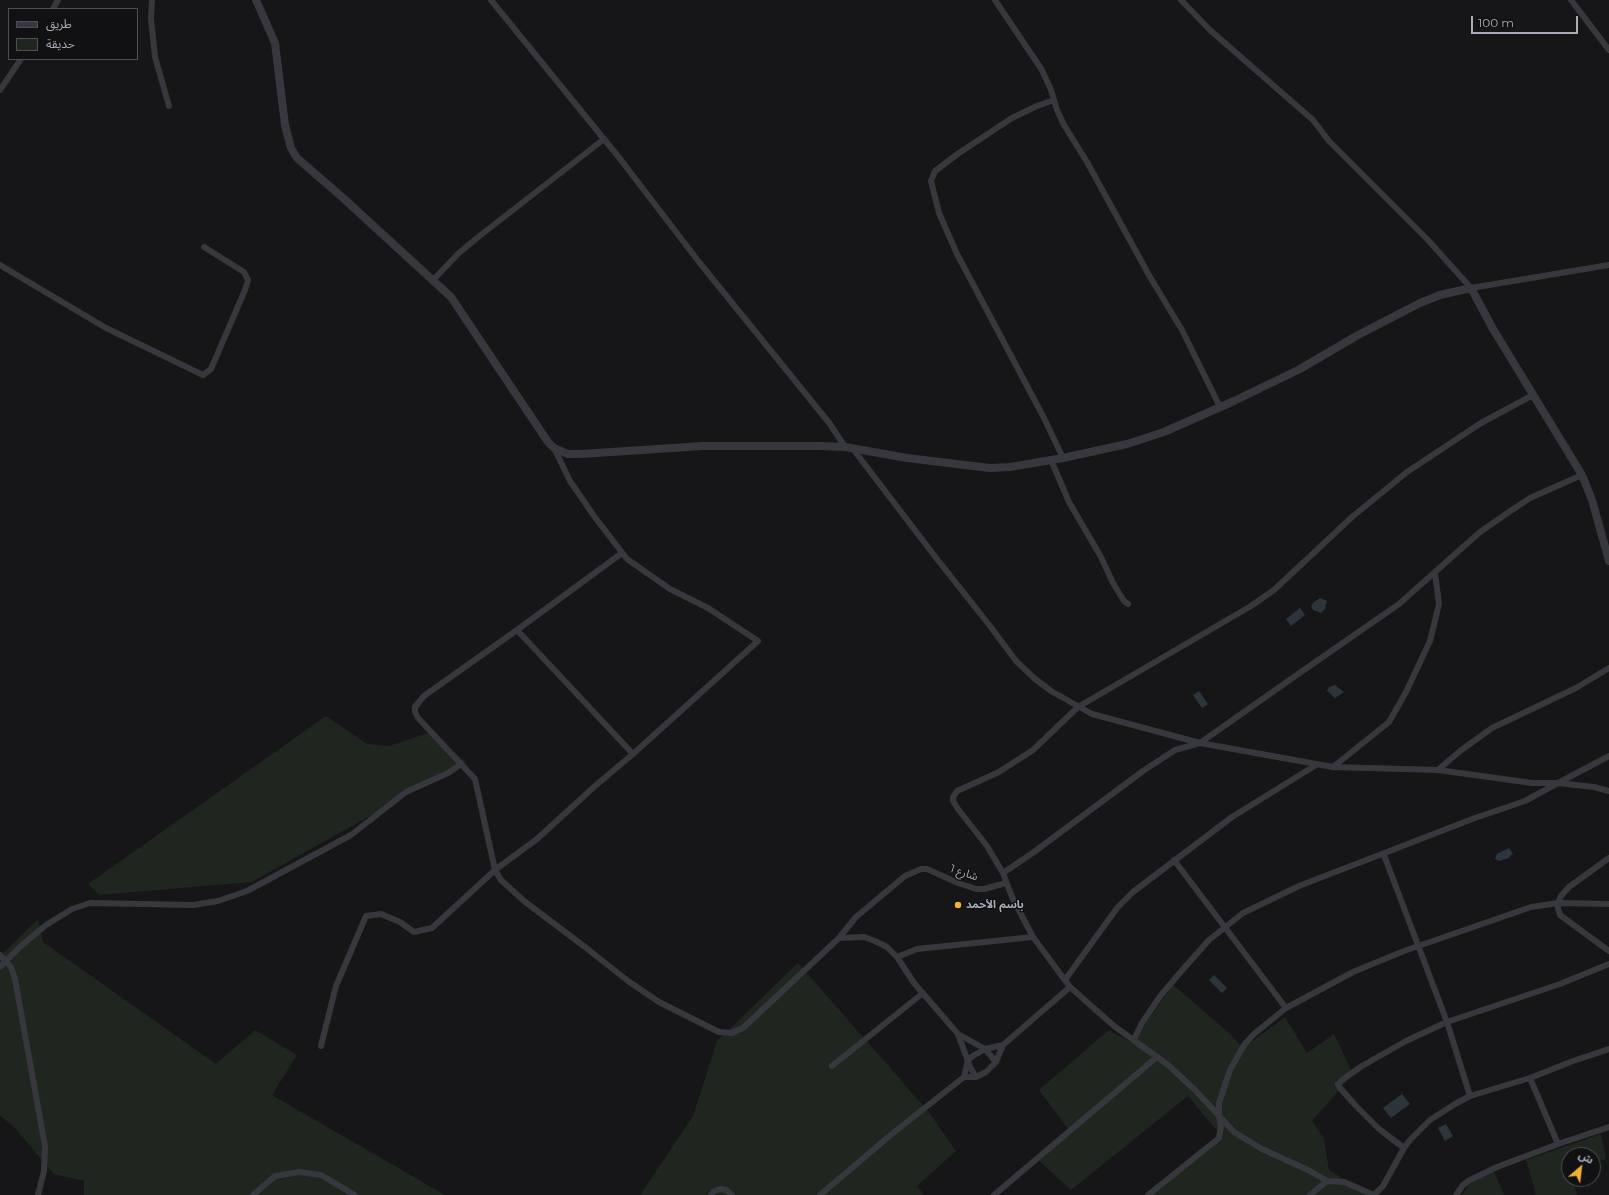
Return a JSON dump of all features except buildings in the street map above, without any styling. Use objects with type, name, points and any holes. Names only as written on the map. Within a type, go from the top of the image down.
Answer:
[{"type":"street","points":[[152,0],[150,19],[155,57],[169,106]]},
{"type":"street","points":[[256,0],[275,43],[284,125],[291,148],[297,158],[433,280],[451,298],[541,432],[554,448],[570,481],[622,553],[637,567],[670,589],[708,608],[758,641],[633,754],[536,839],[495,870],[432,928],[414,932],[400,922],[381,914],[366,916],[336,986],[321,1046]]},
{"type":"street","points":[[491,0],[604,139],[699,262],[830,424],[845,447]]},
{"type":"street","points":[[995,0],[1042,70],[1064,125],[1087,162],[1150,277],[1182,330],[1220,407]]},
{"type":"street","points":[[1181,0],[1210,30],[1313,120],[1329,141],[1427,239],[1471,288],[1493,329],[1582,475],[1592,500],[1609,561]]},
{"type":"street","points":[[1571,0],[1609,50]]},
{"type":"street","points":[[0,90],[20,60]]},
{"type":"street","points":[[1054,100],[1012,118],[959,153],[935,171],[931,181],[939,213],[957,254],[1043,416],[1063,458]]},
{"type":"street","points":[[433,280],[459,253],[477,238],[604,139]]},
{"type":"street","points":[[0,265],[106,328],[204,375],[211,368],[248,280],[244,272],[204,247]]},
{"type":"street","points":[[554,448],[568,454],[581,454],[703,446],[747,445],[845,447],[907,458],[990,468],[1010,467],[1063,458],[1127,444],[1171,429],[1300,369],[1358,335],[1420,303],[1446,294],[1471,288],[1609,265]]},
{"type":"street","points":[[1533,395],[1481,423],[1407,472],[1352,517],[1274,590],[1251,606],[1078,707],[1033,750],[999,772],[957,791],[953,797],[953,801],[987,846],[1003,873],[1012,897],[1034,937],[1070,987],[1109,1022],[1168,1065],[1195,1090],[1234,1132],[1262,1149],[1310,1171],[1327,1181],[1344,1182],[1375,1195],[1383,1186],[1404,1148],[1430,1120],[1470,1096],[1530,1078],[1609,1049]]},
{"type":"street","points":[[854,449],[1016,661],[1051,691],[1092,714],[1200,743],[1316,766],[1438,770],[1532,783],[1558,783],[1594,787],[1609,791]]},
{"type":"street","points":[[1051,460],[1069,502],[1101,556],[1113,583],[1124,601],[1128,604]]},
{"type":"street","points":[[1003,873],[1034,852],[1143,771],[1175,750],[1200,743],[1399,604],[1480,532],[1514,508],[1530,498],[1582,475]]},
{"type":"street","points":[[622,553],[424,696],[415,707],[415,712],[418,718],[475,779],[495,870],[501,880],[524,901],[586,947],[628,981],[659,1002],[719,1032],[732,1033],[743,1028],[839,938],[864,937],[875,941],[887,947],[897,957],[923,993],[958,1034],[970,1067],[976,1077]]},
{"type":"street","points":[[1333,767],[1389,722],[1406,692],[1430,641],[1439,604],[1435,573]]},
{"type":"street","points":[[517,630],[633,754]]},
{"type":"street","points":[[1438,770],[1460,751],[1492,728],[1576,688],[1609,668]]},
{"type":"street","points":[[1134,1039],[1142,1023],[1161,995],[1209,940],[1244,913],[1299,886],[1384,855],[1475,818],[1525,801],[1609,756]]},
{"type":"street","points":[[0,967],[21,946],[46,925],[72,909],[90,903],[193,905],[218,901],[247,891],[351,835],[406,792],[448,773],[461,764]]},
{"type":"street","points":[[1065,980],[1117,908],[1133,892],[1232,817],[1316,766]]},
{"type":"street","points":[[1384,855],[1447,1022],[1470,1096]]},
{"type":"street","points":[[1609,858],[1569,887],[1561,896],[1558,903],[1560,915],[1609,951]]},
{"type":"street","points":[[1174,860],[1226,926],[1254,967],[1286,1008]]},
{"type":"street","name":"شارع 1","points":[[839,938],[866,908],[905,876],[916,870],[927,869],[958,883],[976,889],[984,889],[1006,883]]},
{"type":"street","points":[[1148,1195],[1219,1138],[1221,1127],[1219,1103],[1230,1070],[1244,1045],[1254,1034],[1286,1008],[1353,972],[1419,946],[1531,907],[1558,903],[1609,904]]},
{"type":"street","points":[[897,957],[918,949],[1034,937]]},
{"type":"street","points":[[0,955],[10,967],[15,979],[44,1146],[44,1171],[38,1195]]},
{"type":"street","points":[[1404,1148],[1378,1129],[1338,1084],[1362,1066],[1406,1041],[1447,1022],[1560,984],[1609,964]]},
{"type":"street","points":[[820,1195],[893,1133],[964,1077],[976,1077],[986,1072],[996,1062],[1003,1045],[1070,987]]},
{"type":"street","points":[[832,1066],[923,993]]},
{"type":"street","points":[[958,1034],[985,1049],[996,1062]]},
{"type":"street","points":[[964,1077],[968,1060],[985,1049],[1003,1045]]},
{"type":"street","points":[[994,1195],[1157,1057]]},
{"type":"street","points":[[1530,1078],[1558,1144]]},
{"type":"street","points":[[1456,1195],[1463,1185],[1480,1175],[1509,1162],[1609,1127]]},
{"type":"street","points":[[253,1195],[275,1176],[299,1172],[320,1175],[355,1195]]},
{"type":"street","points":[[1310,1195],[1327,1181]]},
{"type":"street","points":[[711,1195],[714,1191],[720,1189],[726,1190],[732,1195]]},
{"type":"green space","points":[[326,716],[367,744],[389,746],[431,732],[466,762],[252,882],[99,895],[88,884]]},
{"type":"green space","points":[[38,919],[43,942],[216,1064],[255,1030],[297,1055],[272,1095],[445,1195],[84,1195],[84,1181],[54,1174],[12,1125],[0,1116],[0,956]]},
{"type":"green space","points":[[798,963],[928,1111],[956,1151],[917,1186],[924,1195],[640,1195],[693,1116],[717,1041]]},
{"type":"green space","points":[[1173,985],[1228,1032],[1243,1048],[1285,1017],[1307,1053],[1334,1034],[1353,1074],[1312,1121],[1324,1139],[1329,1170],[1370,1195],[1148,1195],[1222,1137],[1188,1096],[1071,1190],[1035,1157],[1068,1129],[1039,1090],[1109,1030],[1132,1043]]},
{"type":"green space","points":[[1601,1134],[1606,1159],[1601,1161],[1601,1147],[1564,1147]]},
{"type":"green space","points":[[1561,1148],[1561,1187],[1574,1187],[1577,1195],[1534,1195],[1536,1194],[1526,1160]]},
{"type":"green space","points":[[1492,1167],[1504,1195],[1462,1195],[1469,1185]]},
{"type":"shaded area","points":[[1320,598],[1327,601],[1326,608],[1321,613],[1313,610],[1311,606]]},
{"type":"shaded area","points":[[1300,608],[1305,615],[1291,626],[1286,619]]},
{"type":"shaded area","points":[[1335,685],[1344,692],[1335,698],[1327,691],[1329,687]]},
{"type":"shaded area","points":[[1199,691],[1208,704],[1202,708],[1193,695]]},
{"type":"shaded area","points":[[1509,848],[1513,854],[1509,858],[1499,861],[1495,859],[1497,854]]},
{"type":"shaded area","points":[[1214,975],[1227,988],[1222,993],[1209,980]]},
{"type":"shaded area","points":[[1402,1094],[1410,1104],[1391,1118],[1383,1108]]},
{"type":"shaded area","points":[[1446,1124],[1453,1136],[1445,1141],[1438,1128]]},
{"type":"place","name":"باسم الأحمد","points":[[958,905]]}]
